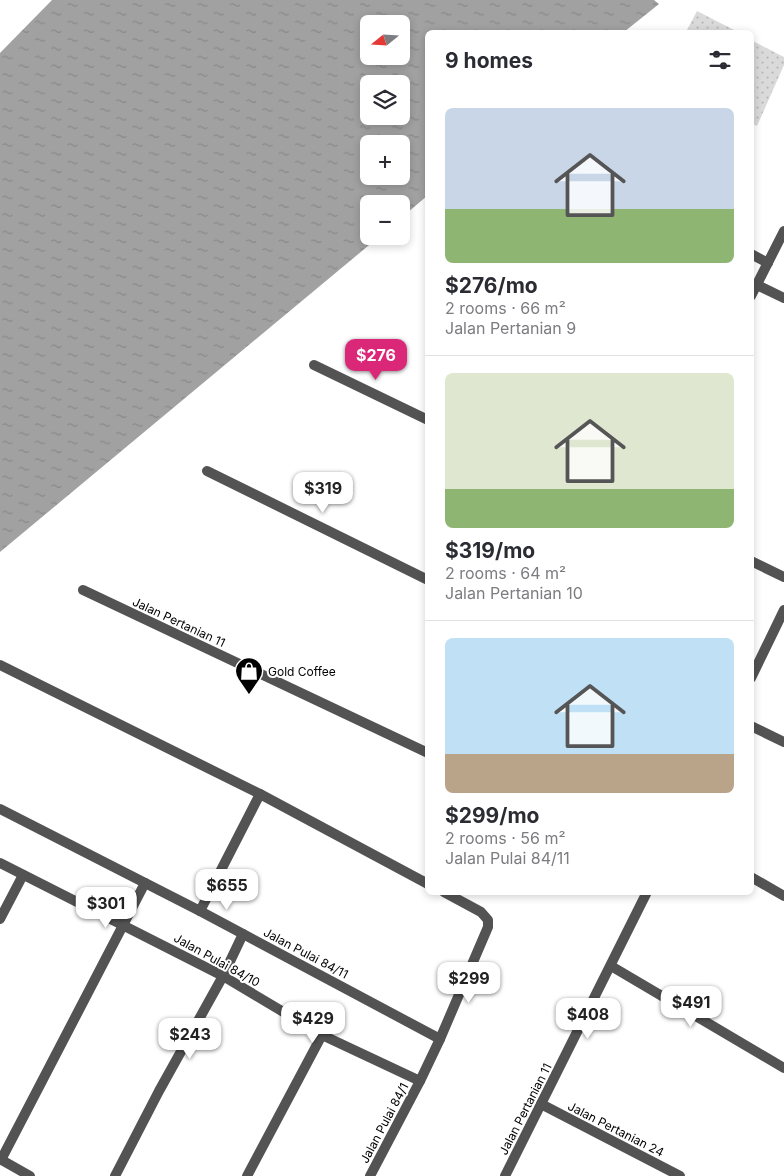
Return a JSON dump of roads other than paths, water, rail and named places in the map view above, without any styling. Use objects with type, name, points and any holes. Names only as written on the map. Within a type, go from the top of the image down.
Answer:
[{"type":"street","points":[[754,290],[784,230]]},
{"type":"street","points":[[754,256],[768,263]]},
{"type":"street","points":[[757,285],[784,298]]},
{"type":"street","points":[[314,365],[425,419]]},
{"type":"street","points":[[207,471],[425,579]]},
{"type":"street","points":[[754,562],[784,577]]},
{"type":"street","name":"Jalan Pertanian 11","points":[[83,590],[425,752]]},
{"type":"street","points":[[754,672],[784,610]]},
{"type":"street","points":[[0,666],[260,794],[425,882]]},
{"type":"street","points":[[754,727],[784,742]]},
{"type":"street","points":[[200,911],[260,794]]},
{"type":"street","name":"Jalan Pulai 84/11","points":[[0,809],[200,911],[440,1039]]},
{"type":"street","name":"Jalan Pulai 84/10","points":[[0,862],[223,976],[322,1035],[420,1081]]},
{"type":"street","points":[[0,919],[23,875]]},
{"type":"street","points":[[754,879],[784,896]]},
{"type":"street","points":[[30,1176],[0,1160],[144,883]]},
{"type":"street","points":[[420,1081],[488,928],[488,920],[481,912],[450,895]]},
{"type":"street","name":"Jalan Pertanian 11","points":[[505,1176],[646,895]]},
{"type":"street","points":[[115,1176],[223,976],[243,934]]},
{"type":"street","points":[[611,966],[784,1068]]},
{"type":"street","points":[[247,1176],[322,1035]]},
{"type":"street","name":"Jalan Pulai 84/1","points":[[370,1176],[420,1081]]},
{"type":"street","name":"Jalan Pertanian 24","points":[[541,1104],[680,1176]]},
{"type":"water","points":[[52,0],[654,0],[659,4],[626,30],[425,30],[425,198],[410,210],[410,195],[360,195],[360,245],[369,245],[0,552],[0,53]]},
{"type":"place","name":"Gold Coffee","points":[[249,695]]}]
